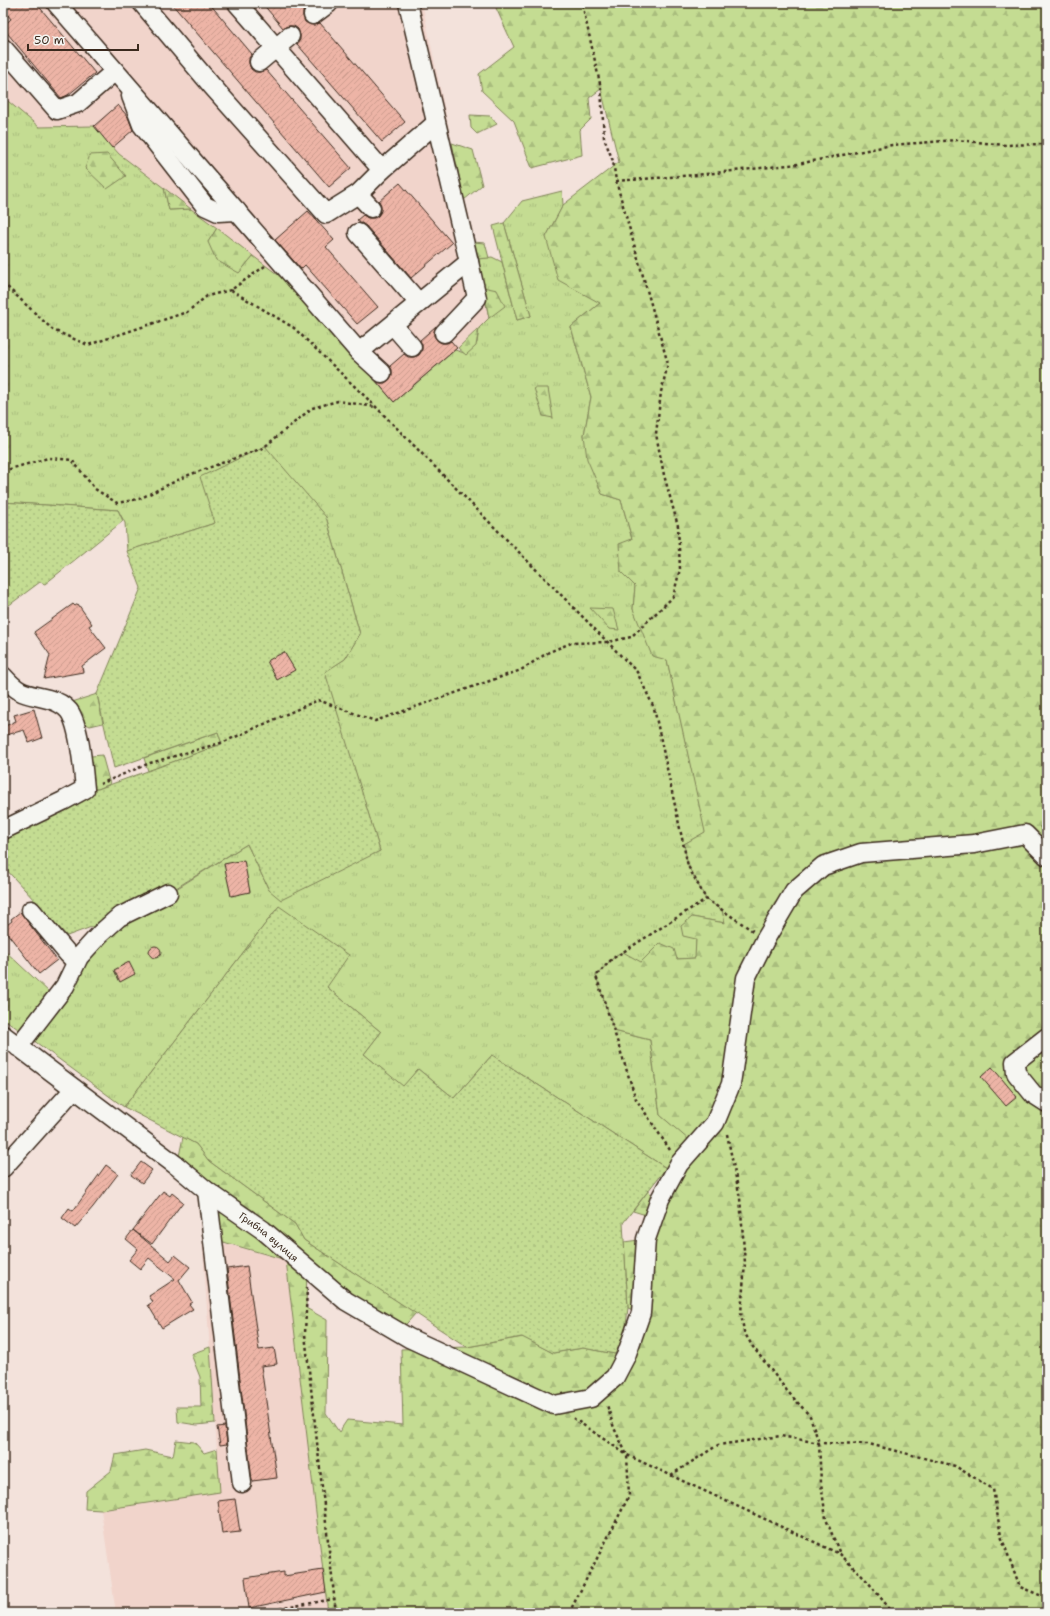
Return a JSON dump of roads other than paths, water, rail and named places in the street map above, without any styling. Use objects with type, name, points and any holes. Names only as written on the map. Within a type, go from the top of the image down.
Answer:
[{"type":"street","points":[[56,3],[359,352],[382,373]]},
{"type":"street","points":[[142,3],[212,86],[326,214],[358,194],[382,170],[436,123]]},
{"type":"street","points":[[237,3],[382,170]]},
{"type":"street","points":[[312,15],[329,3]]},
{"type":"street","points":[[408,3],[477,298],[444,333]]},
{"type":"street","points":[[259,62],[290,36]]},
{"type":"street","points":[[3,48],[57,110],[78,103],[121,78]]},
{"type":"street","points":[[358,194],[371,208]]},
{"type":"street","points":[[358,233],[419,303]]},
{"type":"street","points":[[359,352],[469,262]]},
{"type":"street","points":[[393,324],[412,347]]},
{"type":"street","points":[[3,676],[20,692],[53,700],[68,710],[74,722],[85,789],[63,802],[3,830]]},
{"type":"street","name":"Грибна вулиця","points":[[3,1035],[207,1190],[263,1230],[346,1301],[409,1338],[554,1406],[591,1398],[615,1377],[626,1356],[641,1313],[646,1239],[660,1199],[679,1164],[715,1123],[731,1084],[746,978],[765,940],[794,891],[823,866],[861,853],[974,844],[1025,834],[1047,856]]},
{"type":"street","points":[[18,1047],[65,986],[76,962],[83,952],[113,921],[168,893]]},
{"type":"street","points":[[32,910],[76,962]]},
{"type":"street","points":[[1047,1037],[1015,1062],[1016,1073],[1033,1094],[1047,1103]]},
{"type":"street","points":[[3,1168],[74,1089]]},
{"type":"street","points":[[207,1190],[242,1483]]}]
